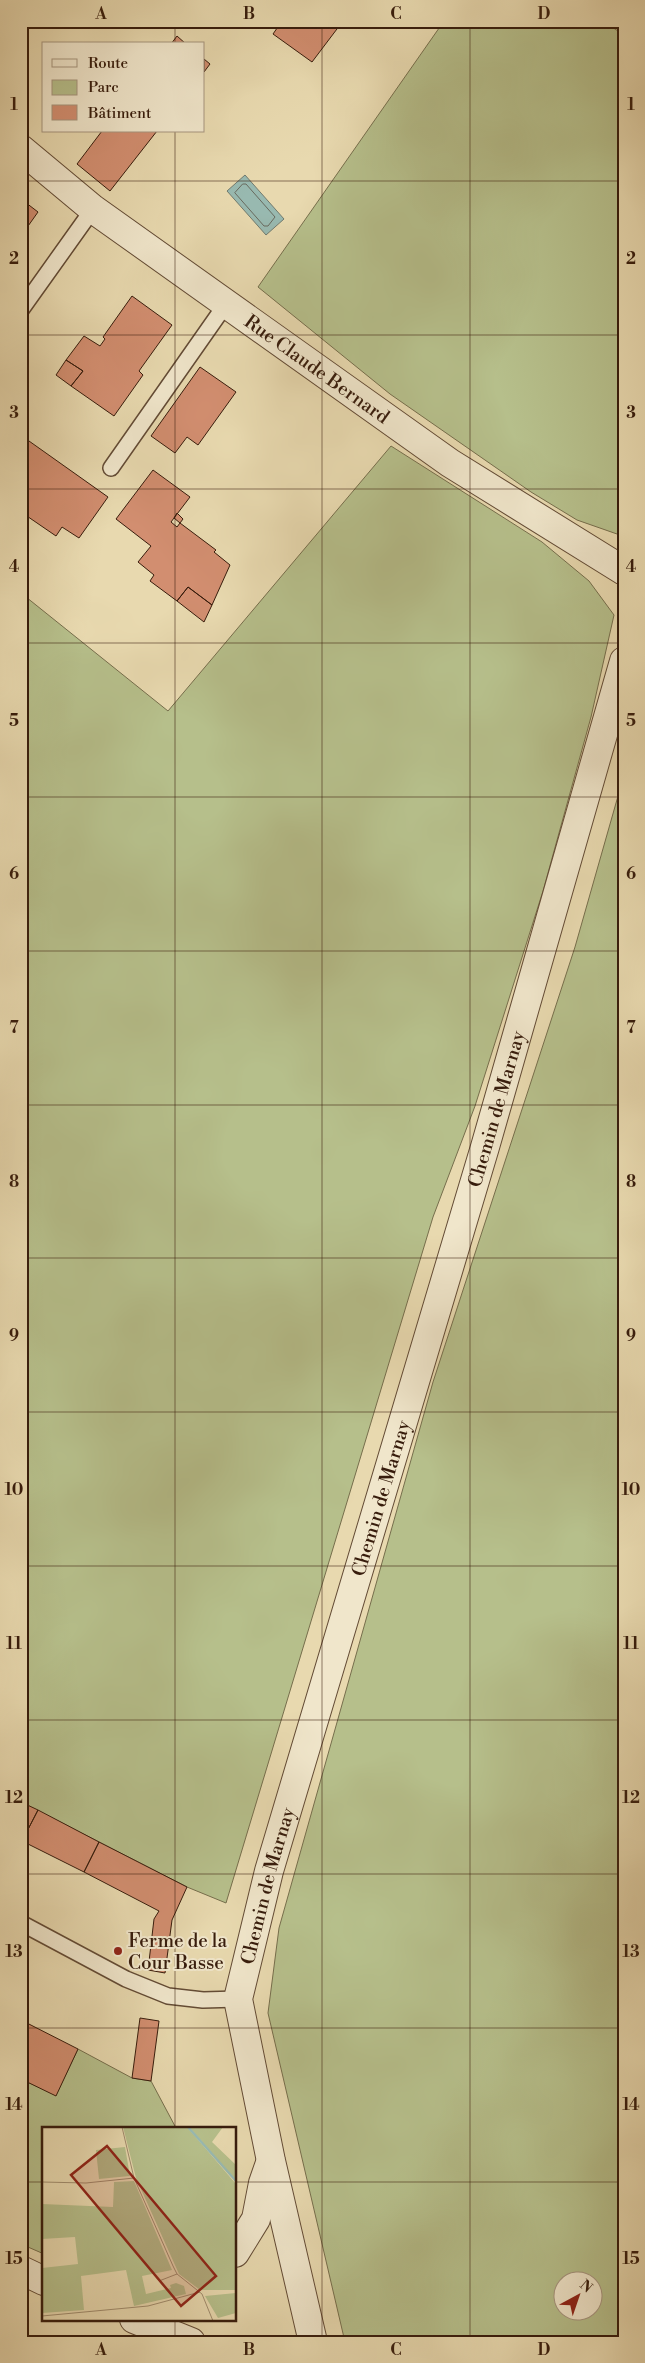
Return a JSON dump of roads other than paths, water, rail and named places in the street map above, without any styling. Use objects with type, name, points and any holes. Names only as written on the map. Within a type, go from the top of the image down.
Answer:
[{"type":"street","name":"Rue Claude Bernard","points":[[21,149],[93,209],[450,463],[624,571]]},
{"type":"street","name":"Chemin de Marnay","points":[[313,2342],[271,2162],[238,1999],[269,1871],[485,1147],[624,661]]},
{"type":"street","points":[[236,2251],[256,2219],[263,2183],[271,2162]]},
{"type":"street","points":[[21,2270],[42,2280]]},
{"type":"street","points":[[137,2320],[191,2342]]},
{"type":"lane","points":[[21,310],[93,209]]},
{"type":"lane","points":[[111,468],[226,304]]},
{"type":"lane","points":[[21,1923],[126,1979],[168,1996],[203,2000],[238,1999]]},
{"type":"water","points":[[245,175],[284,219],[266,235],[227,191]]},
{"type":"place","name":"Ferme de la Cour Basse","points":[[118,1951]]}]
